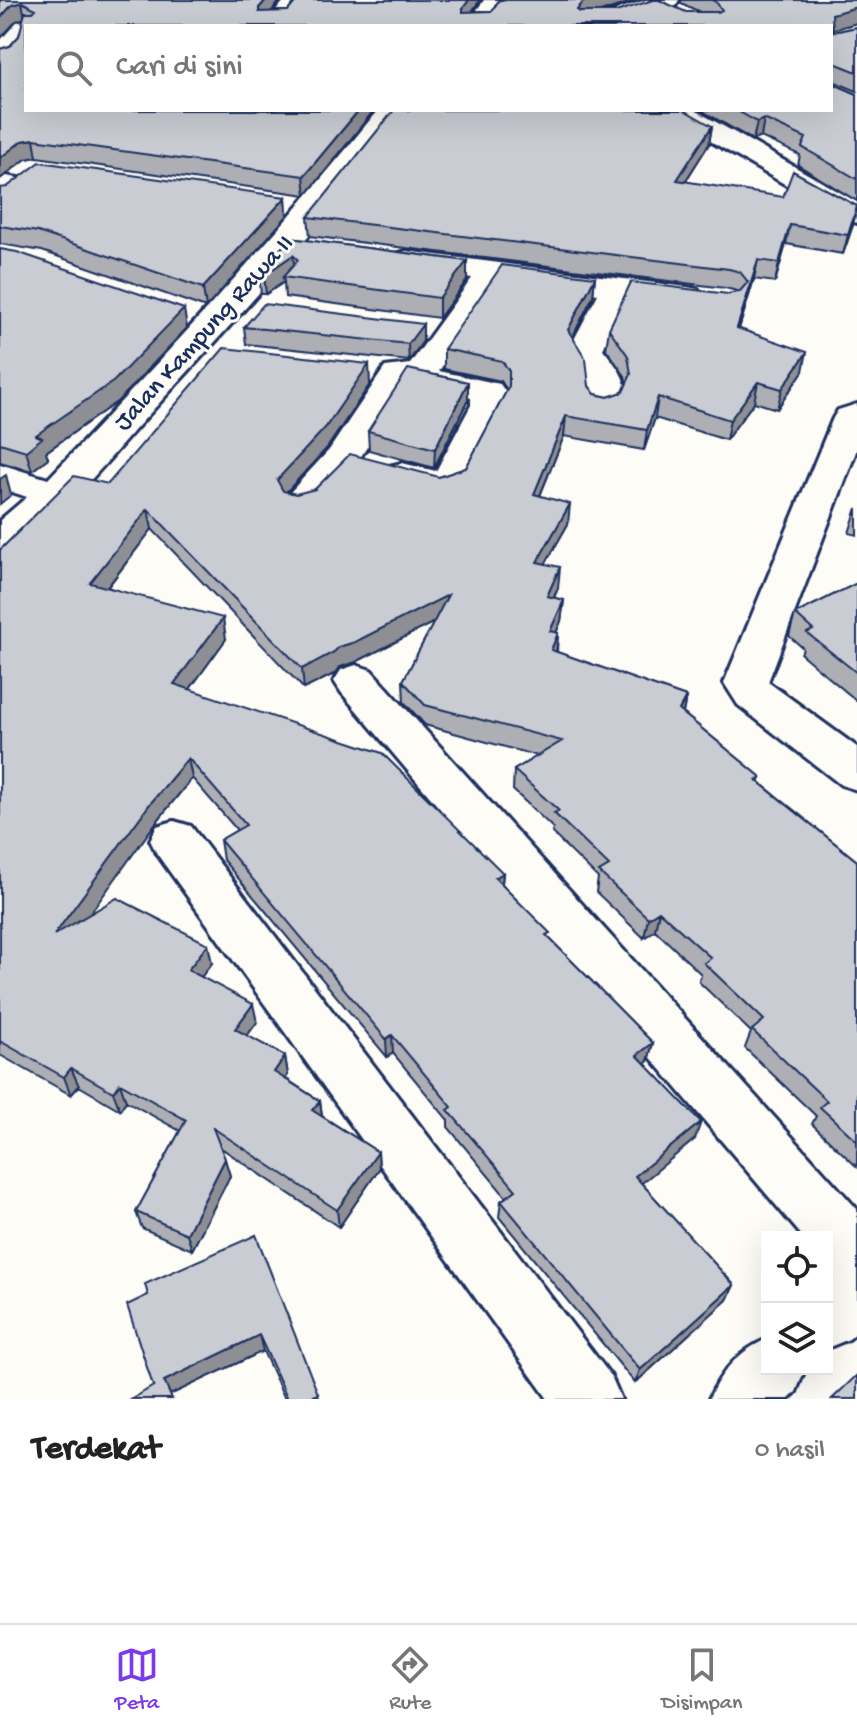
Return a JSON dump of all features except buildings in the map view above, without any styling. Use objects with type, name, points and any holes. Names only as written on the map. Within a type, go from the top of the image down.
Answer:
[{"type":"street","points":[[279,24],[297,0]]},
{"type":"street","points":[[478,24],[496,0]]},
{"type":"street","points":[[599,24],[669,6]]},
{"type":"street","name":"Jalan Kampung Rawa II","points":[[0,540],[55,494],[222,312],[296,246],[301,206],[390,112]]},
{"type":"street","points":[[679,112],[857,214]]},
{"type":"street","points":[[371,256],[710,299]]},
{"type":"street","points":[[300,502],[342,458],[406,375],[424,369],[432,330],[492,271]]},
{"type":"street","points":[[606,404],[608,392],[603,368],[588,356],[586,349],[617,287]]},
{"type":"street","points":[[186,350],[233,355]]},
{"type":"street","points":[[342,458],[438,483],[450,479],[488,405],[488,391],[357,368]]},
{"type":"street","points":[[857,415],[851,418],[746,683],[753,694],[857,772]]},
{"type":"street","points":[[0,475],[55,494]]},
{"type":"street","points":[[356,681],[857,1254]]},
{"type":"street","points":[[174,840],[588,1399]]},
{"type":"street","points":[[833,1311],[857,1288]]},
{"type":"street","points":[[742,1399],[767,1375]]}]
